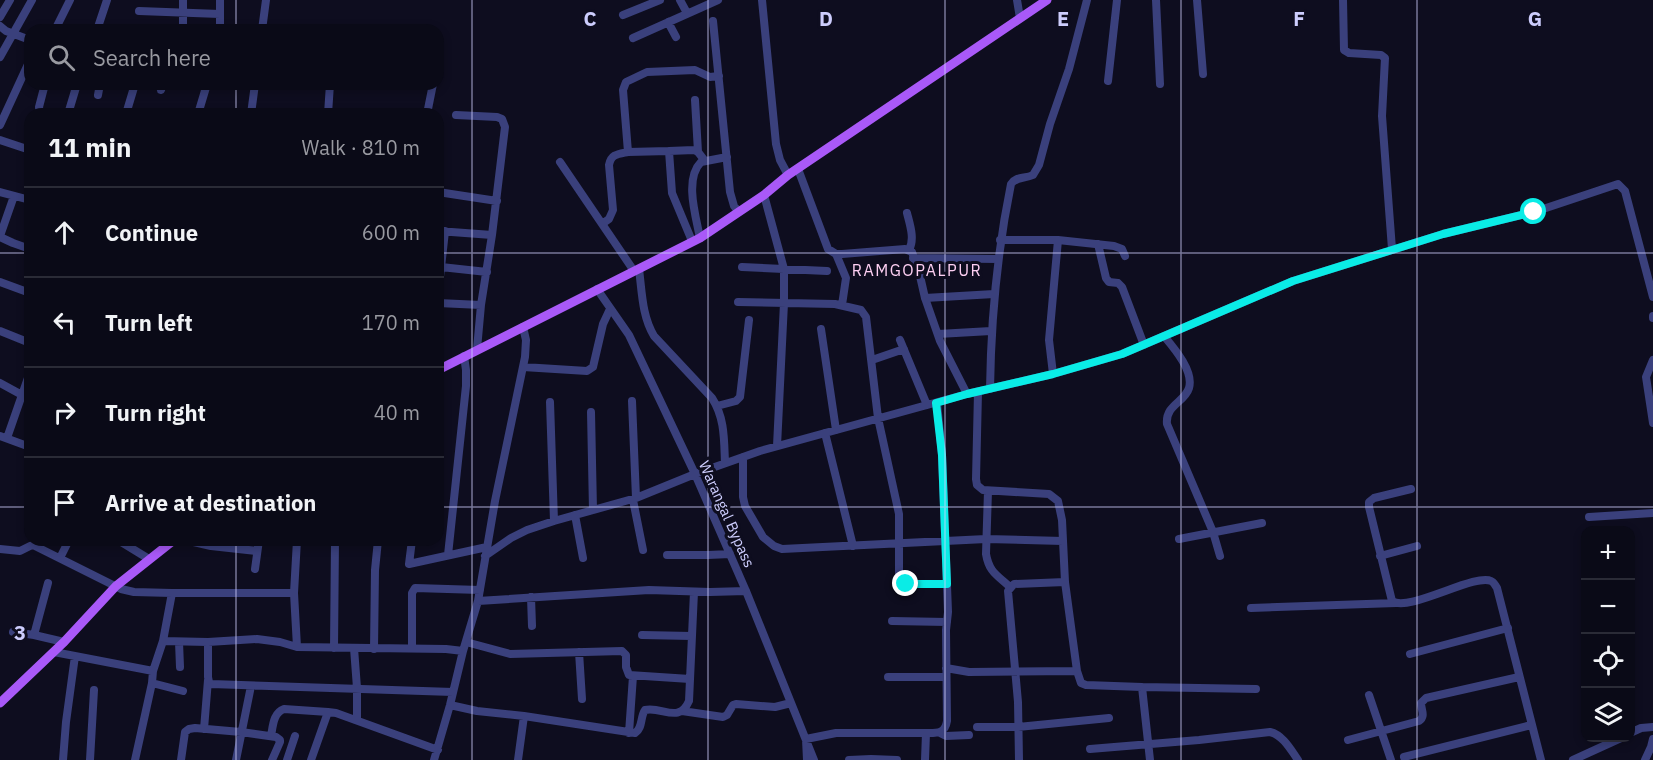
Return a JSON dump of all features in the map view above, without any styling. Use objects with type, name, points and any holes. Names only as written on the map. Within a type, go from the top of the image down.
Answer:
[{"type":"main road","points":[[444,367],[696,240],[1047,0]]},
{"type":"main road","points":[[0,703],[64,642],[116,585],[166,546]]},
{"type":"street","points":[[0,17],[10,0]]},
{"type":"street","points":[[0,57],[32,0]]},
{"type":"street","points":[[58,24],[70,0]]},
{"type":"street","points":[[99,24],[107,0]]},
{"type":"street","points":[[183,0],[183,24]]},
{"type":"street","points":[[219,24],[220,0]]},
{"type":"street","points":[[263,24],[266,0]]},
{"type":"street","points":[[623,15],[660,0]]},
{"type":"street","points":[[680,0],[687,13]]},
{"type":"street","points":[[633,38],[718,0]]},
{"type":"street","points":[[762,0],[776,144],[788,175]]},
{"type":"street","points":[[1017,0],[1020,18]]},
{"type":"street","points":[[990,389],[994,294],[1000,240],[1011,184],[1018,178],[1033,175],[1039,165],[1071,62],[1087,0]]},
{"type":"street","points":[[1108,81],[1117,0]]},
{"type":"street","points":[[1156,0],[1160,84]]},
{"type":"street","points":[[1197,0],[1203,74]]},
{"type":"street","points":[[1343,0],[1344,50],[1349,53],[1382,55],[1385,58],[1383,124],[1392,249]]},
{"type":"street","points":[[139,10],[220,14]]},
{"type":"street","points":[[713,21],[732,198],[738,212]]},
{"type":"street","points":[[668,22],[676,37]]},
{"type":"street","points":[[0,26],[24,37]]},
{"type":"street","points":[[627,152],[623,90],[626,82],[648,72],[695,69],[710,77],[719,76]]},
{"type":"street","points":[[0,125],[24,73]]},
{"type":"street","points":[[39,108],[43,90]]},
{"type":"street","points":[[70,108],[75,90]]},
{"type":"street","points":[[98,96],[99,90]]},
{"type":"street","points":[[128,108],[133,90]]},
{"type":"street","points":[[200,108],[205,90]]},
{"type":"street","points":[[252,108],[254,90]]},
{"type":"street","points":[[328,108],[330,90]]},
{"type":"street","points":[[429,108],[432,90]]},
{"type":"street","points":[[695,100],[698,152],[705,162]]},
{"type":"street","points":[[456,115],[497,117],[504,123],[477,350]]},
{"type":"street","points":[[0,140],[24,146]]},
{"type":"street","points":[[602,224],[609,219],[613,210],[609,165],[612,156],[627,152],[694,150],[698,152]]},
{"type":"street","points":[[669,151],[672,193],[696,240]]},
{"type":"street","points":[[696,240],[692,194],[695,170],[701,162],[727,157]]},
{"type":"street","points":[[560,162],[636,270],[646,318],[654,336],[717,406],[722,421],[725,463]]},
{"type":"street","points":[[798,169],[828,249],[836,254],[909,250]]},
{"type":"street","points":[[485,556],[527,530],[635,499],[743,457],[878,417],[1053,374],[1122,354],[1293,281],[1443,234],[1534,212],[1618,184],[1625,190],[1653,297]]},
{"type":"street","points":[[0,192],[24,198]]},
{"type":"street","points":[[444,193],[496,201]]},
{"type":"street","points":[[764,195],[784,269],[777,446]]},
{"type":"street","points":[[14,196],[0,236],[24,247]]},
{"type":"street","points":[[907,213],[912,239],[909,250]]},
{"type":"street","points":[[444,231],[492,235]]},
{"type":"street","points":[[1000,240],[1058,240],[1098,244],[1119,248],[1125,256]]},
{"type":"street","points":[[1053,374],[1049,340],[1059,250],[1058,240]]},
{"type":"street","points":[[1098,244],[1106,278],[1109,282],[1122,286],[1143,345]]},
{"type":"street","points":[[909,250],[912,252],[924,298],[940,341],[967,394]]},
{"type":"street","points":[[836,254],[846,278],[842,305]]},
{"type":"street","points":[[913,258],[998,259]]},
{"type":"street","points":[[444,267],[487,272]]},
{"type":"street","points":[[742,267],[827,271]]},
{"type":"street","points":[[0,282],[24,291]]},
{"type":"street","name":"Warangal Bypass","points":[[597,289],[640,355],[695,474],[746,591],[814,760]]},
{"type":"street","points":[[924,298],[994,294]]},
{"type":"street","points":[[738,302],[842,305],[864,313],[878,417],[898,505],[901,582],[947,584]]},
{"type":"street","points":[[444,303],[481,305]]},
{"type":"street","points":[[523,367],[587,372],[591,370],[603,324],[610,309]]},
{"type":"street","points":[[717,406],[736,401],[740,397],[749,320]]},
{"type":"street","points":[[434,760],[478,601],[507,439],[523,367],[526,340],[523,327]]},
{"type":"street","points":[[821,330],[836,430]]},
{"type":"street","points":[[0,331],[24,341]]},
{"type":"street","points":[[938,334],[991,331]]},
{"type":"street","points":[[1164,336],[1180,355],[1190,379],[1189,388],[1168,412],[1167,424],[1213,532],[1220,556]]},
{"type":"street","points":[[900,340],[927,405]]},
{"type":"street","points":[[872,360],[904,349]]},
{"type":"street","points":[[448,555],[466,386],[464,356]]},
{"type":"street","points":[[1653,360],[1646,377],[1653,423]]},
{"type":"street","points":[[0,383],[22,395]]},
{"type":"street","points":[[24,389],[4,437],[24,445]]},
{"type":"street","points":[[978,392],[977,485],[980,489],[1049,494],[1059,504],[1065,582],[1077,671],[1081,683],[1142,687],[1256,689]]},
{"type":"street","points":[[632,401],[635,499],[643,550]]},
{"type":"street","points":[[550,402],[554,521]]},
{"type":"street","points":[[936,403],[942,455],[947,584],[946,725],[940,733]]},
{"type":"street","points":[[591,412],[593,510]]},
{"type":"street","points":[[825,434],[853,546]]},
{"type":"street","points":[[743,457],[742,497],[750,515],[768,542],[782,549],[986,539],[1063,542]]},
{"type":"street","points":[[1395,603],[1390,596],[1369,502],[1374,498],[1411,489]]},
{"type":"street","points":[[988,490],[986,554],[990,569],[1010,587]]},
{"type":"street","points":[[1588,517],[1653,513]]},
{"type":"street","points":[[575,515],[583,558]]},
{"type":"street","points":[[1179,539],[1262,523]]},
{"type":"street","points":[[0,549],[20,551],[30,546]]},
{"type":"street","points":[[35,546],[116,585],[121,590],[172,594],[294,593]]},
{"type":"street","points":[[60,558],[66,546]]},
{"type":"street","points":[[128,546],[149,559]]},
{"type":"street","points":[[218,546],[257,551]]},
{"type":"street","points":[[255,569],[258,546]]},
{"type":"street","points":[[297,546],[294,593],[297,647]]},
{"type":"street","points":[[334,648],[335,546]]},
{"type":"street","points":[[374,649],[377,546]]},
{"type":"street","points":[[411,546],[409,564],[487,547]]},
{"type":"street","points":[[1380,556],[1417,546]]},
{"type":"street","points":[[668,555],[730,554]]},
{"type":"street","points":[[1251,608],[1399,604],[1476,582],[1492,581],[1497,588],[1508,628],[1541,760]]},
{"type":"street","points":[[1019,760],[1018,702],[1008,597],[1010,587],[1014,584],[1065,582]]},
{"type":"street","points":[[34,635],[48,583]]},
{"type":"street","points":[[412,648],[412,593],[415,588],[480,590]]},
{"type":"street","points":[[478,601],[649,590],[746,591]]},
{"type":"street","points":[[682,711],[689,700],[694,592]]},
{"type":"street","points":[[135,760],[172,594]]},
{"type":"street","points":[[531,597],[532,626]]},
{"type":"street","points":[[892,621],[947,622]]},
{"type":"street","points":[[1410,654],[1508,628]]},
{"type":"street","points":[[13,632],[64,642]]},
{"type":"street","points":[[642,635],[692,636]]},
{"type":"street","points":[[163,641],[267,640],[297,647],[463,651]]},
{"type":"street","points":[[179,642],[180,667]]},
{"type":"street","points":[[204,729],[208,642]]},
{"type":"street","points":[[466,642],[510,654],[622,651],[626,655],[627,672],[633,676],[690,679]]},
{"type":"street","points":[[354,648],[357,720]]},
{"type":"street","points":[[54,652],[153,671]]},
{"type":"street","points":[[579,652],[582,699]]},
{"type":"street","points":[[63,760],[75,656]]},
{"type":"street","points":[[888,677],[969,672],[1077,671]]},
{"type":"street","points":[[629,733],[633,676]]},
{"type":"street","points":[[208,677],[211,684],[453,692]]},
{"type":"street","points":[[1348,740],[1422,719],[1424,714],[1421,703],[1426,698],[1519,677]]},
{"type":"street","points":[[152,683],[183,691]]},
{"type":"street","points":[[236,760],[251,686]]},
{"type":"street","points":[[1142,687],[1150,760]]},
{"type":"street","points":[[90,760],[94,690]]},
{"type":"street","points":[[1369,695],[1391,760]]},
{"type":"street","points":[[450,705],[477,711],[635,733],[640,728],[642,714],[649,708],[672,713],[682,711],[723,717],[727,716],[736,704],[775,707],[791,703]]},
{"type":"street","points":[[271,736],[276,715],[280,710],[336,712],[438,750]]},
{"type":"street","points":[[311,760],[328,712]]},
{"type":"street","points":[[518,760],[524,716]]},
{"type":"street","points":[[977,727],[1018,727],[1109,718]]},
{"type":"street","points":[[1404,757],[1531,725]]},
{"type":"street","points":[[1635,731],[1653,727]]},
{"type":"street","points":[[181,760],[185,732],[189,729],[271,736],[280,740],[272,760]]},
{"type":"street","points":[[1090,749],[1270,732],[1277,734],[1298,760]]},
{"type":"street","points":[[925,760],[926,733]]},
{"type":"street","points":[[807,760],[806,739],[836,734],[969,735]]},
{"type":"street","points":[[287,760],[295,736]]},
{"type":"street","points":[[1645,760],[1653,739]]},
{"type":"street","points":[[1573,760],[1612,742]]},
{"type":"street","points":[[849,760],[897,760]]},
{"type":"district","name":"RAMGOPALPUR","points":[[917,270]]},
{"type":"route","points":[[906,584],[947,584],[942,455],[936,403],[1122,354],[1293,281],[1443,234],[1534,212]]}]
